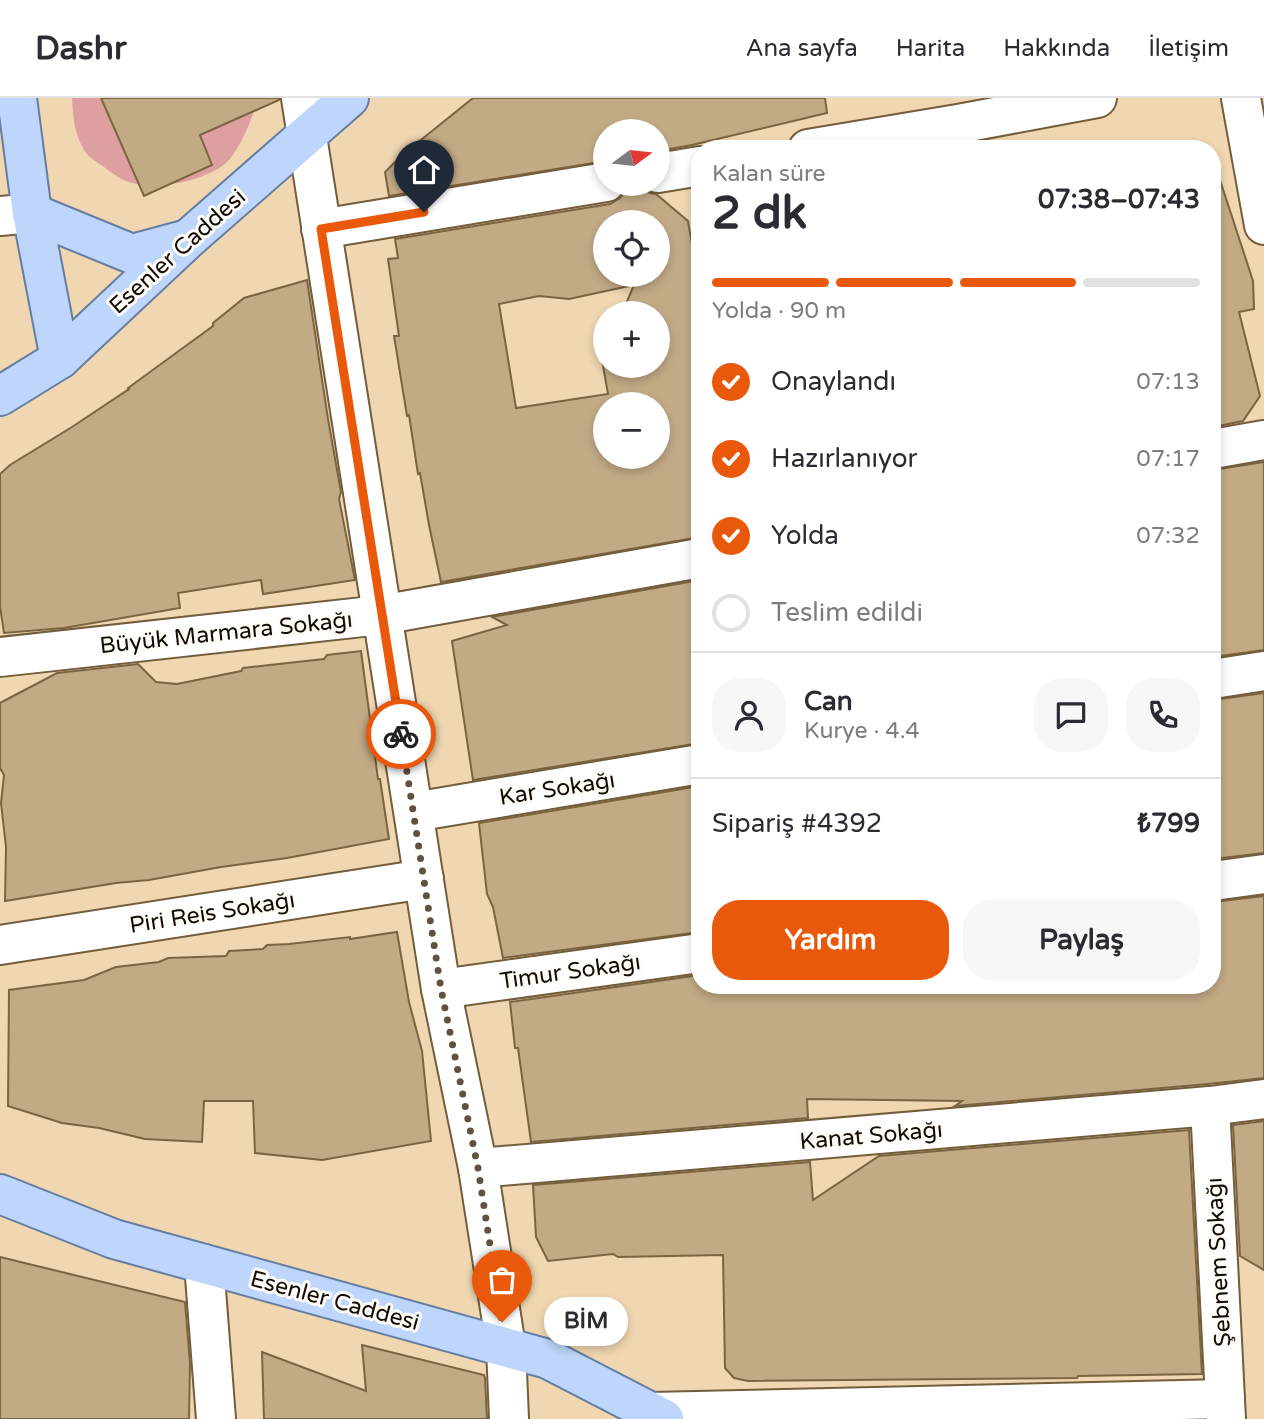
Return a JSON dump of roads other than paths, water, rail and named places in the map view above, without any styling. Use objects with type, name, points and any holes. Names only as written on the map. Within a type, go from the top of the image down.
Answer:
[{"type":"main road","points":[[18,98],[16,215],[60,359]]},
{"type":"main road","name":"Esenler Caddesi","points":[[0,396],[60,359],[188,239],[349,98]]},
{"type":"main road","points":[[16,215],[132,254],[188,239]]},
{"type":"main road","name":"Esenler Caddesi","points":[[0,1194],[114,1239],[548,1359],[655,1417]]},
{"type":"street","points":[[300,98],[441,989],[478,1168],[506,1347],[509,1419]]},
{"type":"street","points":[[861,140],[1097,98]]},
{"type":"street","points":[[1241,98],[1264,225]]},
{"type":"street","points":[[670,171],[691,168]]},
{"type":"street","points":[[321,229],[593,184]]},
{"type":"street","points":[[1221,448],[1264,440]]},
{"type":"street","name":"Büyük Marmara Sokağı","points":[[0,657],[381,615],[691,560]]},
{"type":"street","points":[[1221,678],[1264,671]]},
{"type":"street","name":"Kar Sokağı","points":[[414,812],[691,766]]},
{"type":"street","points":[[1221,880],[1264,874]]},
{"type":"street","name":"Piri Reis Sokağı","points":[[0,945],[424,880]]},
{"type":"street","name":"Timur Sokağı","points":[[441,989],[691,954]]},
{"type":"street","name":"Kanat Sokağı","points":[[478,1168],[1210,1106],[1264,1099]]},
{"type":"street","name":"Şebnem Sokağı","points":[[1210,1106],[1226,1409]]},
{"type":"street","points":[[204,1264],[216,1419]]},
{"type":"street","points":[[655,1417],[1226,1409]]},
{"type":"place","name":"BİM","points":[[502,1322]]}]
